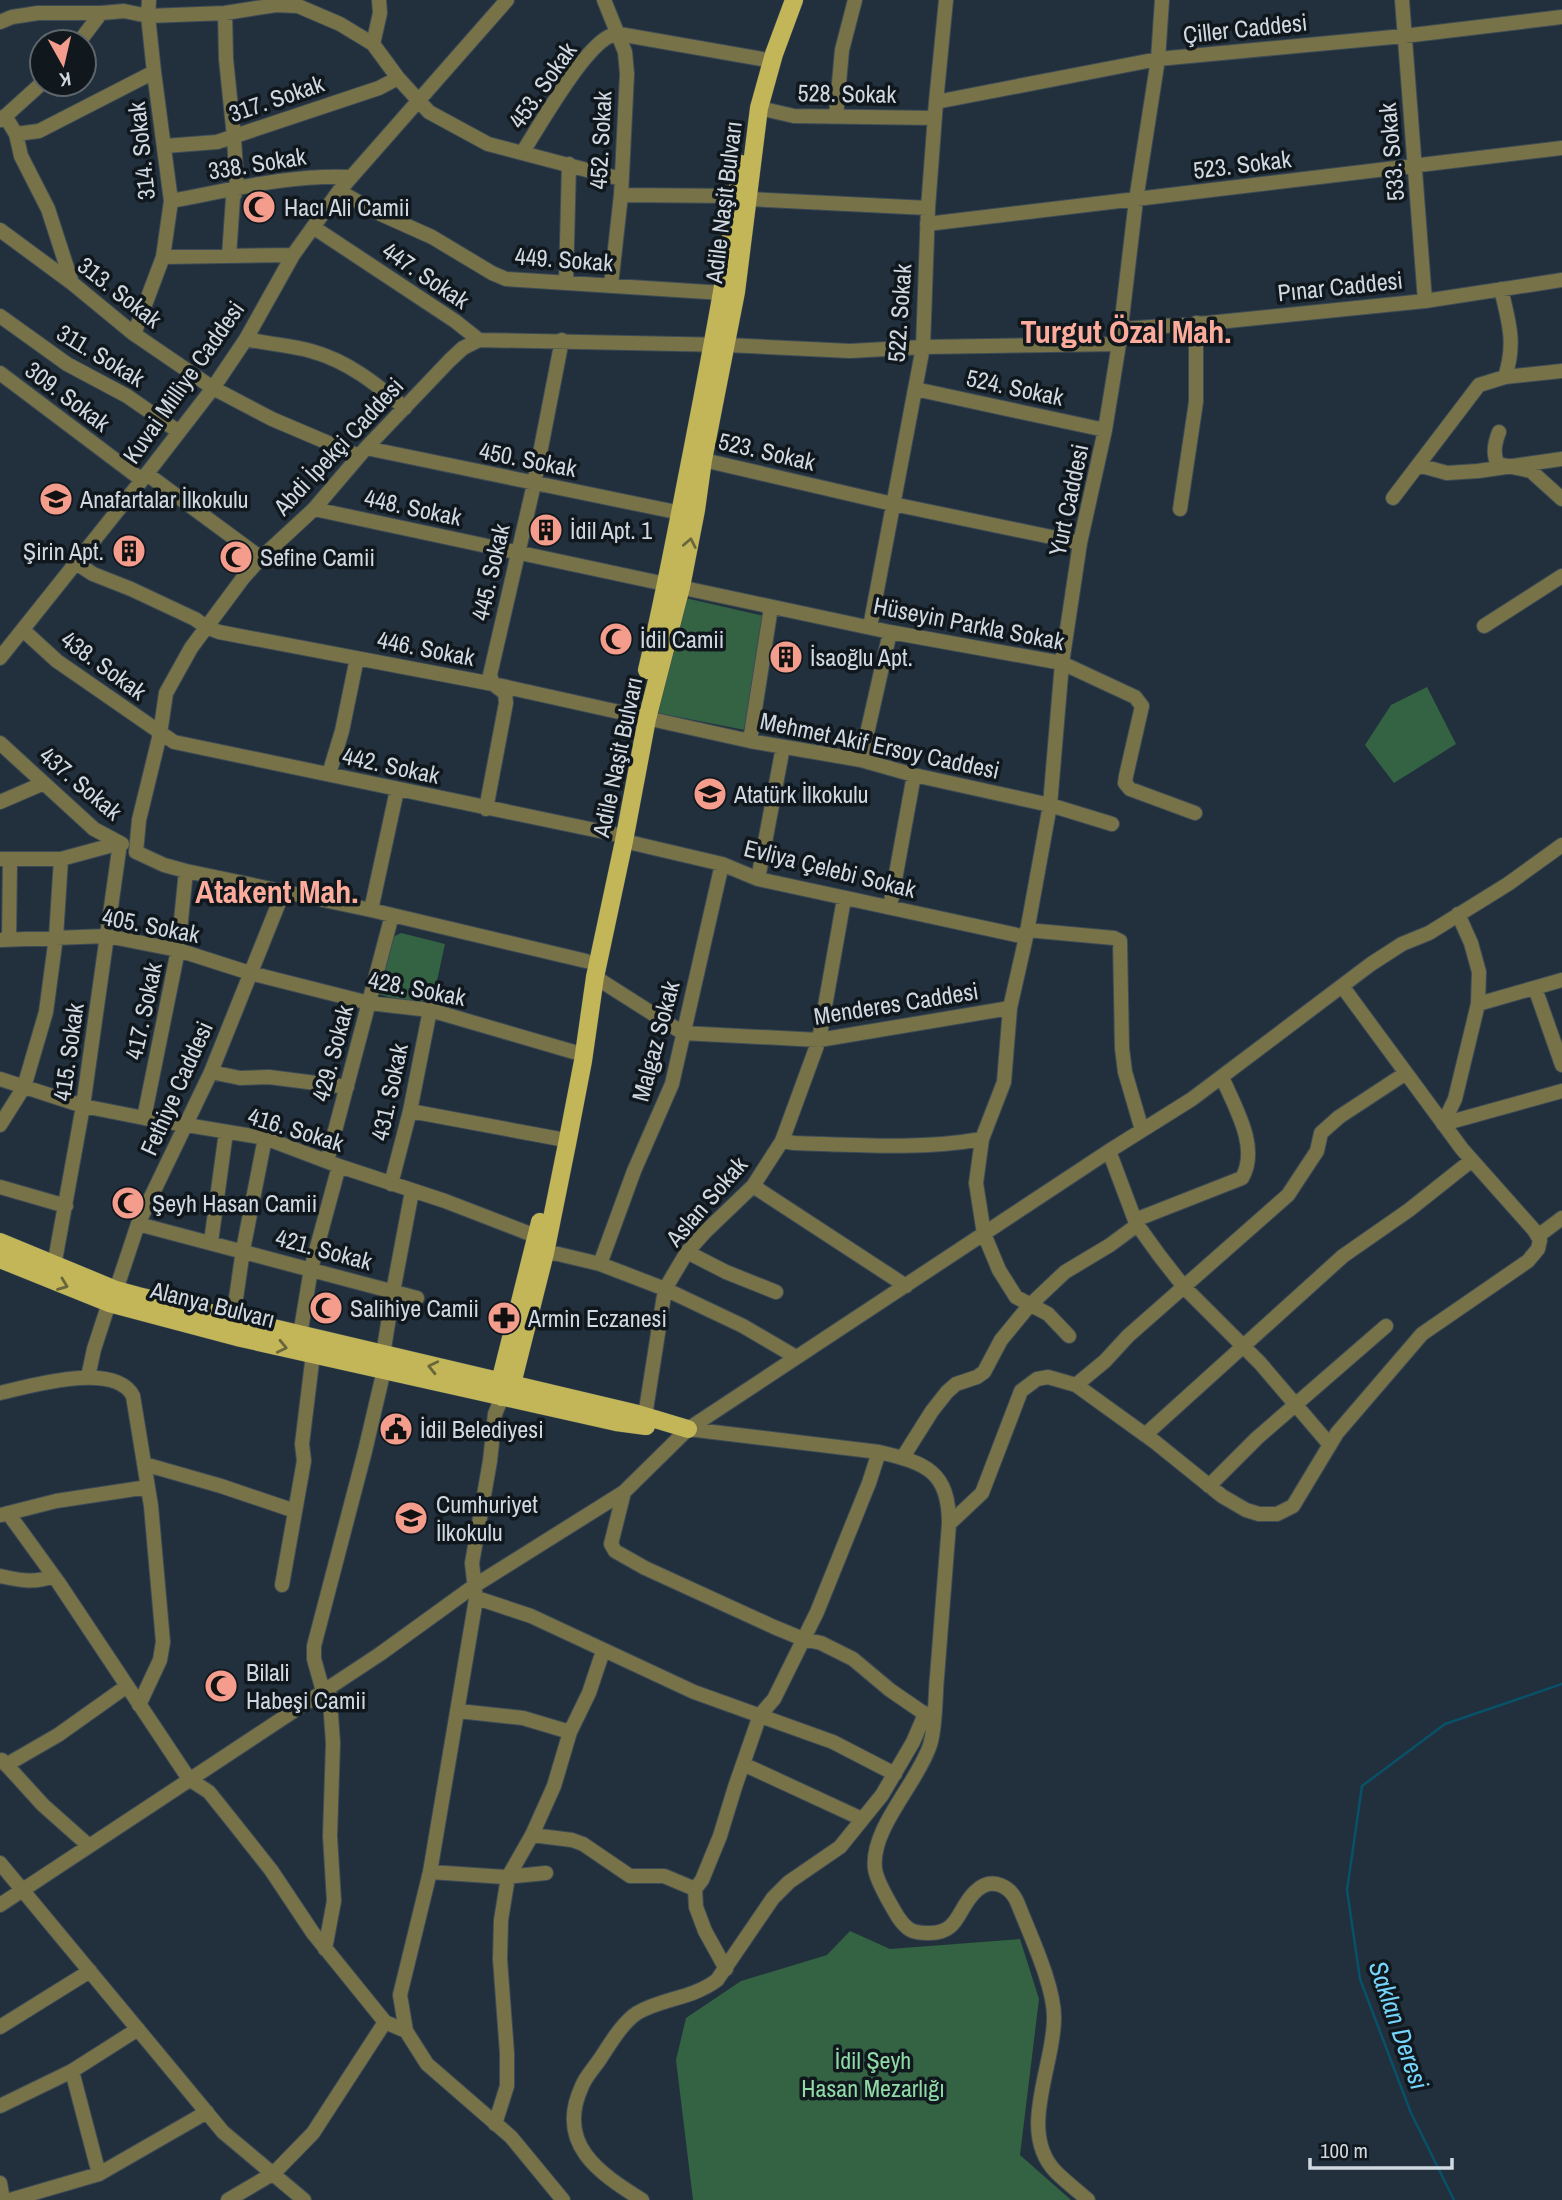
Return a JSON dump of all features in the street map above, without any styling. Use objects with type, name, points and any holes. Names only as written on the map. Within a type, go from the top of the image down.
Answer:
[{"type":"main road","name":"Adile Naşit Bulvarı","points":[[720,344],[723,293],[743,197],[747,111],[782,0]]},
{"type":"main road","name":"Adile Naşit Bulvarı","points":[[674,586],[681,513],[697,459],[720,344],[759,108],[774,54],[794,0]]},
{"type":"main road","name":"Adile Naşit Bulvarı","points":[[505,1388],[583,1061],[619,837],[642,718],[674,586],[696,510],[697,459]]},
{"type":"main road","name":"Adile Naşit Bulvarı","points":[[540,1245],[560,1139],[586,961],[619,837]]},
{"type":"main road","name":"Alanya Bulvarı","points":[[0,1242],[113,1296],[300,1335],[383,1363]]},
{"type":"main road","name":"Alanya Bulvarı","points":[[0,1259],[241,1338],[313,1354],[383,1363],[505,1388]]},
{"type":"main road","points":[[505,1388],[645,1416],[688,1429]]},
{"type":"main road","points":[[505,1388],[616,1422],[688,1429]]},
{"type":"street","name":"314. Sokak","points":[[134,334],[163,257],[171,201],[154,72],[148,16],[149,0]]},
{"type":"street","points":[[373,44],[379,22],[379,0]]},
{"type":"street","name":"Kuvai Milliye Caddesi","points":[[0,658],[213,388],[246,339],[293,255],[339,191],[507,0]]},
{"type":"street","name":"452. Sokak","points":[[604,0],[625,52],[626,74],[621,195],[611,285]]},
{"type":"street","points":[[836,116],[842,50],[855,0]]},
{"type":"street","name":"522. Sokak","points":[[870,627],[923,347],[928,208],[947,0]]},
{"type":"street","name":"Yurt Caddesi","points":[[1069,1336],[1048,1314],[1016,1297],[999,1270],[984,1234],[976,1183],[982,1139],[1004,1083],[1010,1008],[1027,933],[1050,805],[1062,663],[1080,542],[1105,430],[1122,328],[1136,200],[1158,59],[1163,0]]},
{"type":"street","name":"533. Sokak","points":[[1402,0],[1425,301]]},
{"type":"street","points":[[0,22],[38,13],[124,11],[148,16],[225,13],[298,3],[373,44],[398,78],[429,112],[488,144],[621,179]]},
{"type":"street","points":[[90,28],[101,13]]},
{"type":"street","points":[[225,13],[226,59],[237,189],[233,198],[229,256]]},
{"type":"street","name":"Çiller Caddesi","points":[[936,102],[1158,59],[1404,36],[1562,17]]},
{"type":"street","points":[[619,34],[762,59]]},
{"type":"street","name":"453. Sokak","points":[[522,153],[588,55],[609,36],[619,34]]},
{"type":"street","points":[[16,134],[38,131],[154,72]]},
{"type":"street","name":"317. Sokak","points":[[165,146],[217,142],[379,88],[398,78]]},
{"type":"street","points":[[28,96],[3,118],[16,134],[21,156],[48,209],[72,283]]},
{"type":"street","name":"528. Sokak","points":[[759,108],[794,116],[935,118]]},
{"type":"street","name":"523. Sokak","points":[[927,224],[1562,148]]},
{"type":"street","points":[[566,283],[569,164]]},
{"type":"street","name":"338. Sokak","points":[[171,201],[322,176],[351,177]]},
{"type":"street","name":"449. Sokak","points":[[339,191],[374,211],[432,237],[506,279],[723,293]]},
{"type":"street","points":[[621,195],[743,197],[928,208]]},
{"type":"street","name":"447. Sokak","points":[[313,227],[455,321],[479,340]]},
{"type":"street","name":"313. Sokak","points":[[0,230],[72,283],[134,334],[213,388],[272,419],[363,452]]},
{"type":"street","points":[[163,257],[293,255]]},
{"type":"street","name":"Pınar Caddesi","points":[[1122,328],[1425,301],[1562,280]]},
{"type":"street","points":[[1501,289],[1512,338],[1505,377]]},
{"type":"street","name":"311. Sokak","points":[[0,316],[67,364],[127,396],[180,432]]},
{"type":"street","points":[[1180,509],[1196,402],[1196,323]]},
{"type":"street","points":[[246,339],[311,351],[341,363],[373,381],[405,408]]},
{"type":"street","points":[[479,340],[720,344],[850,351],[1119,344]]},
{"type":"street","name":"Abdi İpekçi Caddesi","points":[[136,852],[139,820],[160,734],[166,693],[191,648],[261,558],[314,509],[363,452],[450,360],[463,348],[479,340]]},
{"type":"street","name":"445. Sokak","points":[[486,809],[506,703],[505,693],[493,684],[490,675],[534,484],[562,340]]},
{"type":"street","points":[[1393,498],[1479,385],[1505,377],[1562,372]]},
{"type":"street","name":"309. Sokak","points":[[0,373],[261,558]]},
{"type":"street","name":"524. Sokak","points":[[915,388],[1105,430]]},
{"type":"street","points":[[1499,432],[1495,441],[1494,458],[1498,464],[1531,471],[1562,499]]},
{"type":"street","name":"450. Sokak","points":[[363,452],[681,513]]},
{"type":"street","name":"523. Sokak","points":[[697,459],[893,504],[1080,542]]},
{"type":"street","points":[[1418,465],[1447,473],[1562,459]]},
{"type":"street","name":"448. Sokak","points":[[314,509],[674,586]]},
{"type":"street","name":"446. Sokak","points":[[76,563],[93,574],[131,589],[219,632],[493,684],[642,718]]},
{"type":"street","points":[[1484,626],[1562,576]]},
{"type":"street","name":"Hüseyin Parkla Sokak","points":[[674,586],[890,632],[1062,663],[1135,697],[1142,706],[1126,776],[1125,783],[1130,789],[1195,813]]},
{"type":"street","points":[[750,741],[771,607]]},
{"type":"street","name":"438. Sokak","points":[[23,630],[57,661],[160,734]]},
{"type":"street","points":[[860,760],[890,632]]},
{"type":"street","points":[[329,774],[342,731],[357,659]]},
{"type":"street","name":"Mehmet Akif Ersoy Caddesi","points":[[642,718],[750,741],[860,760],[914,775],[1050,805],[1112,824]]},
{"type":"street","name":"442. Sokak","points":[[160,734],[174,742],[619,837]]},
{"type":"street","name":"437. Sokak","points":[[0,743],[94,829],[136,852]]},
{"type":"street","points":[[758,879],[782,747]]},
{"type":"street","points":[[890,907],[914,775]]},
{"type":"street","points":[[0,802],[44,783]]},
{"type":"street","points":[[371,910],[397,790]]},
{"type":"street","name":"Evliya Çelebi Sokak","points":[[619,837],[722,864],[758,879],[844,899],[1027,933],[1114,938],[1120,941],[1125,1072],[1142,1130]]},
{"type":"street","points":[[5,940],[5,860],[61,859],[120,843]]},
{"type":"street","name":"415. Sokak","points":[[54,1266],[83,1106],[120,843]]},
{"type":"street","points":[[0,1905],[624,1492],[688,1429],[1192,1099],[1371,964],[1402,944],[1429,933],[1561,849]]},
{"type":"street","points":[[136,852],[164,865],[186,871],[284,890],[586,961]]},
{"type":"street","points":[[1,1121],[24,1087],[47,1012],[56,937],[61,859]]},
{"type":"street","name":"Malgaz Sokak","points":[[600,1264],[634,1171],[672,1084],[722,864]]},
{"type":"street","name":"417. Sokak","points":[[144,1118],[178,950],[186,871]]},
{"type":"street","name":"Fethiye Caddesi","points":[[88,1377],[94,1349],[138,1224],[211,1072],[284,890]]},
{"type":"street","name":"Aslan Sokak","points":[[645,1416],[665,1289],[687,1252],[754,1186],[782,1141],[819,1040],[844,899]]},
{"type":"street","points":[[1443,1124],[1455,1099],[1478,1004],[1479,972],[1471,943],[1458,914]]},
{"type":"street","name":"429. Sokak","points":[[300,1335],[346,1087],[393,915]]},
{"type":"street","name":"405. Sokak","points":[[5,940],[107,936],[178,950],[250,973]]},
{"type":"street","name":"428. Sokak","points":[[250,973],[369,1003],[430,1010],[574,1052]]},
{"type":"street","name":"Menderes Caddesi","points":[[595,977],[683,1033],[819,1040],[1010,1008]]},
{"type":"street","points":[[1478,1004],[1562,980]]},
{"type":"street","points":[[949,1524],[982,1493],[1021,1391],[1037,1379],[1048,1377],[1076,1385],[1209,1486],[1246,1510],[1259,1514],[1277,1514],[1293,1506],[1337,1433],[1422,1334],[1528,1261],[1538,1249],[1538,1236],[1443,1124],[1342,986]]},
{"type":"street","points":[[1535,988],[1562,1065]]},
{"type":"street","name":"431. Sokak","points":[[391,1184],[410,1111],[430,1010]]},
{"type":"street","points":[[211,1072],[240,1078],[269,1077],[346,1087]]},
{"type":"street","points":[[1076,1385],[1288,1195],[1317,1151],[1321,1133],[1339,1117],[1406,1073]]},
{"type":"street","points":[[903,1457],[947,1392],[956,1384],[984,1372],[1001,1340],[1029,1306],[1065,1272],[1110,1245],[1136,1223],[1242,1178],[1247,1170],[1248,1155],[1245,1131],[1222,1077]]},
{"type":"street","name":"416. Sokak","points":[[0,1079],[83,1106],[265,1138],[412,1192],[558,1254],[600,1264],[665,1289],[743,1326],[796,1357]]},
{"type":"street","points":[[1443,1124],[1562,1091]]},
{"type":"street","points":[[410,1111],[560,1139]]},
{"type":"street","points":[[211,1242],[226,1132]]},
{"type":"street","points":[[233,1319],[243,1250],[265,1138]]},
{"type":"street","points":[[782,1141],[880,1146],[959,1143],[982,1139]]},
{"type":"street","points":[[1109,1151],[1136,1223],[1184,1287],[1260,1363],[1330,1445]]},
{"type":"street","points":[[1145,1435],[1343,1256],[1409,1210],[1472,1160]]},
{"type":"street","points":[[754,1186],[906,1286]]},
{"type":"street","points":[[0,1187],[66,1206]]},
{"type":"street","points":[[325,1949],[334,1902],[330,1836],[333,1743],[326,1689],[314,1659],[314,1646],[365,1451],[412,1192]]},
{"type":"street","points":[[1538,1236],[1562,1218]]},
{"type":"street","name":"421. Sokak","points":[[138,1224],[417,1298]]},
{"type":"street","points":[[687,1252],[726,1272],[776,1292]]},
{"type":"street","points":[[1209,1486],[1256,1438],[1386,1326]]},
{"type":"street","points":[[282,1586],[304,1461],[302,1444],[313,1354]]},
{"type":"street","points":[[0,1393],[88,1377],[121,1383],[129,1388],[133,1396],[148,1487],[163,1642],[160,1660],[139,1705]]},
{"type":"street","points":[[505,1388],[495,1414],[490,1461],[472,1563],[475,1593],[430,1872],[400,1995],[406,2031],[427,2064],[511,2137],[563,2200]]},
{"type":"street","points":[[688,1429],[903,1457],[927,1468],[946,1491],[949,1524],[929,1716],[931,1743],[880,1835],[875,1852],[875,1868],[878,1880],[906,1929],[914,1933],[947,1930],[976,1891],[986,1885],[994,1883],[1005,1886],[1016,1899],[1049,1986],[1054,2019],[1038,2116],[1039,2141],[1055,2171],[1088,2200]]},
{"type":"street","points":[[726,1969],[705,1931],[696,1907],[695,1889],[702,1880],[720,1836],[760,1716],[774,1699],[817,1612],[879,1452]]},
{"type":"street","points":[[144,1464],[295,1511]]},
{"type":"street","points":[[148,1487],[4,1514],[53,1576],[189,1779],[209,1792],[271,1870],[325,1949],[385,2022],[406,2031]]},
{"type":"street","points":[[624,1492],[611,1544],[615,1551],[645,1568],[853,1659],[890,1690],[929,1716]]},
{"type":"street","points":[[0,1576],[29,1582],[53,1576]]},
{"type":"street","points":[[475,1593],[483,1600],[531,1616],[694,1692],[833,1742],[895,1774]]},
{"type":"street","points":[[495,2124],[507,2078],[500,1920],[508,1877],[532,1835],[554,1786],[570,1732],[589,1693],[603,1651]]},
{"type":"street","points":[[88,1845],[43,1805],[3,1762],[58,1735],[127,1686]]},
{"type":"street","points":[[458,1710],[523,1718],[570,1732]]},
{"type":"street","points":[[642,2200],[607,2177],[579,2147],[573,2118],[582,2085],[614,2038],[635,2014],[705,1990],[717,1980],[773,1898],[789,1882],[840,1847],[882,1795],[929,1716]]},
{"type":"street","points":[[743,1764],[862,1819]]},
{"type":"street","points":[[532,1835],[583,1844],[630,1876],[664,1876],[695,1889]]},
{"type":"street","points":[[0,1863],[223,2132],[304,2200]]},
{"type":"street","points":[[430,1872],[508,1877],[546,1873]]},
{"type":"street","points":[[0,2027],[90,1971]]},
{"type":"street","points":[[228,2200],[274,2173],[313,2133],[385,2022]]},
{"type":"street","points":[[0,2106],[72,2071],[138,2029]]},
{"type":"street","points":[[72,2071],[99,2174]]},
{"type":"street","points":[[10,2200],[99,2174],[207,2112]]},
{"type":"street","points":[[0,2183],[3,2200]]},
{"type":"green space","points":[[681,597],[764,616],[745,730],[658,713]]},
{"type":"green space","points":[[1427,687],[1456,744],[1394,783],[1365,745],[1391,705]]},
{"type":"green space","points":[[401,933],[445,944],[431,1008],[378,994],[393,937]]},
{"type":"green space","name":"İdil Şeyh Hasan Mezarlığı","points":[[850,1931],[890,1949],[1020,1939],[1039,1999],[1020,2155],[1071,2200],[693,2200],[676,2060],[686,2018],[741,1981],[827,1955]]},
{"type":"waterway","name":"Saklan Deresi","points":[[1454,2200],[1411,2113],[1360,1979],[1347,1890],[1362,1786],[1445,1724],[1562,1684]]},
{"type":"place","name":"Hacı Ali Camii","points":[[259,207]]},
{"type":"place","name":"Anafartalar İlkokulu","points":[[56,499]]},
{"type":"place","name":"İdil Apt. 1","points":[[546,530]]},
{"type":"place","name":"Şirin Apt.","points":[[129,551]]},
{"type":"place","name":"Sefine Camii","points":[[236,557]]},
{"type":"place","name":"İdil Camii","points":[[616,639]]},
{"type":"place","name":"İsaoğlu Apt.","points":[[786,657]]},
{"type":"place","name":"Atatürk İlkokulu","points":[[710,794]]},
{"type":"place","name":"Şeyh Hasan Camii","points":[[128,1203]]},
{"type":"place","name":"Salihiye Camii","points":[[326,1308]]},
{"type":"place","name":"Armin Eczanesi","points":[[504,1318]]},
{"type":"place","name":"İdil Belediyesi","points":[[396,1429]]},
{"type":"place","name":"Cumhuriyet İlkokulu","points":[[411,1518]]},
{"type":"place","name":"Bilali Habeşi Camii","points":[[221,1686]]},
{"type":"district","name":"Turgut Özal Mah.","points":[[1126,331]]},
{"type":"district","name":"Atakent Mah.","points":[[277,891]]}]
